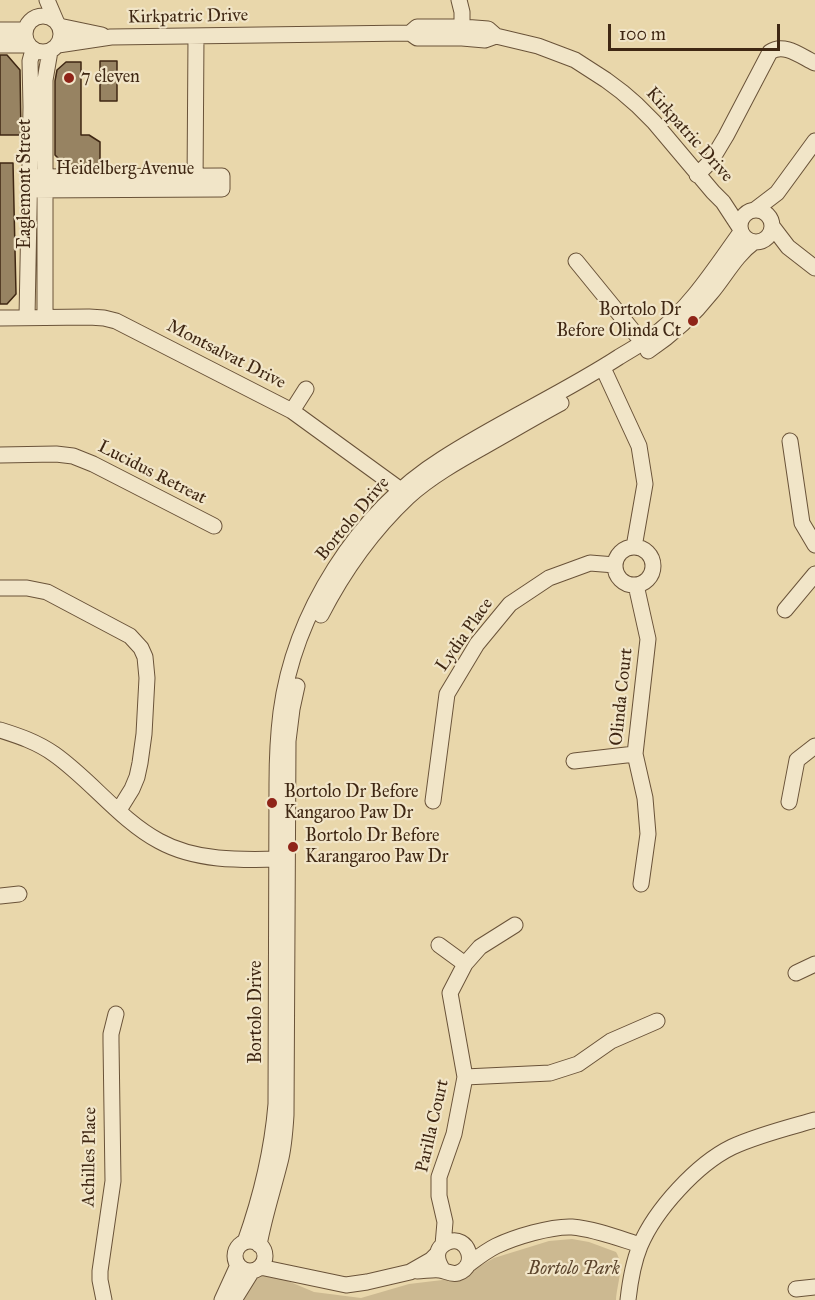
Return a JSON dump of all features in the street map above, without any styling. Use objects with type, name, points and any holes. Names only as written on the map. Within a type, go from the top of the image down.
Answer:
[{"type":"street","points":[[30,48],[24,35],[38,0]]},
{"type":"street","points":[[0,45],[30,48],[38,52],[54,48],[61,36],[58,23],[46,0]]},
{"type":"street","points":[[440,38],[462,27],[459,0]]},
{"type":"street","points":[[0,30],[28,25],[42,16],[47,16],[58,23]]},
{"type":"street","name":"Kirkpatric Drive","points":[[58,23],[111,37]]},
{"type":"street","name":"Kirkpatric Drive","points":[[410,33],[417,27],[488,29],[496,36],[538,46],[575,60],[622,92],[654,122],[697,175],[723,202],[740,230]]},
{"type":"street","name":"Kirkpatric Drive","points":[[54,48],[111,37],[410,33],[417,38],[486,40],[496,36]]},
{"type":"street","points":[[195,183],[196,36]]},
{"type":"street","name":"Eaglemont Street","points":[[27,317],[30,48]]},
{"type":"street","name":"Eaglemont Street","points":[[45,317],[45,80],[54,48]]},
{"type":"street","points":[[697,175],[711,161],[771,52],[775,49],[786,48],[815,63]]},
{"type":"street","points":[[755,210],[777,193],[815,141]]},
{"type":"street","name":"Heidelberg Avenue","points":[[29,184],[222,183]]},
{"type":"street","points":[[758,241],[769,235],[777,193]]},
{"type":"street","name":"Kirkpatric Drive","points":[[723,202],[755,210]]},
{"type":"street","points":[[788,247],[746,239],[740,230],[741,218],[748,211],[766,213],[788,247],[815,267]]},
{"type":"street","name":"Bortolo Drive","points":[[646,346],[692,300],[719,264],[740,230]]},
{"type":"street","name":"Bortolo Drive","points":[[234,1300],[253,1257],[284,1139],[286,1115],[282,859],[288,741],[295,693],[307,650],[319,619],[343,577],[405,493],[449,454],[605,373],[646,346],[666,339],[700,307],[740,254],[758,241]]},
{"type":"street","points":[[576,261],[646,346]]},
{"type":"street","name":"Montsalvat Drive","points":[[0,318],[89,317],[116,321],[292,411],[405,493]]},
{"type":"street","points":[[605,373],[639,446],[645,484],[634,547]]},
{"type":"street","points":[[292,411],[306,389]]},
{"type":"street","points":[[790,441],[802,523],[815,545]]},
{"type":"street","name":"Lucidus Retreat","points":[[0,455],[73,456],[214,526]]},
{"type":"street","points":[[634,547],[647,553],[652,561],[652,571],[648,579],[636,585],[624,582],[618,577],[615,565],[616,558],[624,550],[634,547]]},
{"type":"street","name":"Lydia Place","points":[[433,801],[447,694],[477,644],[510,604],[549,578],[590,563],[615,565]]},
{"type":"street","points":[[784,610],[815,574]]},
{"type":"street","name":"Olinda Court","points":[[636,585],[648,639],[635,754],[645,798],[648,834],[641,884]]},
{"type":"street","points":[[0,588],[27,588],[47,592],[130,636],[141,648],[145,657],[147,678],[144,734],[137,777],[119,810]]},
{"type":"street","points":[[0,730],[25,738],[55,755],[139,828],[160,842],[206,857],[282,859]]},
{"type":"street","points":[[789,802],[797,760],[815,746]]},
{"type":"street","points":[[574,761],[635,754]]},
{"type":"street","points":[[0,896],[19,894]]},
{"type":"street","name":"Parilla Court","points":[[440,1250],[445,1222],[439,1196],[439,1177],[454,1134],[465,1077],[450,993],[465,964],[480,947],[515,925]]},
{"type":"street","points":[[439,945],[465,964]]},
{"type":"street","points":[[796,973],[815,964]]},
{"type":"street","name":"Achilles Place","points":[[104,1300],[100,1271],[113,1180],[111,1034],[116,1014]]},
{"type":"street","points":[[465,1077],[550,1072],[578,1064],[611,1041],[657,1021]]},
{"type":"street","points":[[628,1300],[632,1272],[640,1245],[673,1195],[694,1173],[716,1156],[748,1140],[815,1120]]},
{"type":"street","name":"Parilla Court","points":[[445,1222],[463,1245]]},
{"type":"street","points":[[253,1257],[318,1279],[346,1285],[410,1272],[442,1270],[455,1274],[462,1272],[469,1264],[496,1246],[555,1228],[571,1227],[588,1230],[640,1245]]},
{"type":"street","points":[[410,1272],[431,1260],[450,1241],[477,1247],[496,1246]]},
{"type":"street","points":[[463,1245],[470,1255],[469,1264]]},
{"type":"street","points":[[440,1250],[438,1262],[442,1270]]},
{"type":"street","name":"Bortolo Drive","points":[[222,1300],[253,1257]]},
{"type":"street","points":[[795,1289],[815,1287]]},
{"type":"green space","name":"Bortolo Park","points":[[572,1239],[589,1242],[616,1252],[620,1269],[616,1300],[243,1300],[255,1267],[314,1292],[361,1298],[409,1284],[459,1278],[494,1258],[549,1241]]},
{"type":"building","points":[[0,55],[7,55],[20,70],[21,135],[0,135]]},
{"type":"building","points":[[100,61],[117,61],[117,101],[100,101]]},
{"type":"building","points":[[66,62],[81,62],[81,135],[89,135],[100,142],[100,167],[67,167],[55,155],[55,81],[57,70]]},
{"type":"building","points":[[0,163],[13,163],[16,294],[7,304],[0,304]]},
{"type":"place","name":"7 eleven","points":[[69,78]]},
{"type":"place","name":"Bortolo Dr Before Olinda Ct","points":[[693,321]]},
{"type":"place","name":"Bortolo Dr Before Kangaroo Paw Dr","points":[[272,803]]},
{"type":"place","name":"Bortolo Dr Before Karangaroo Paw Dr","points":[[293,847]]}]
